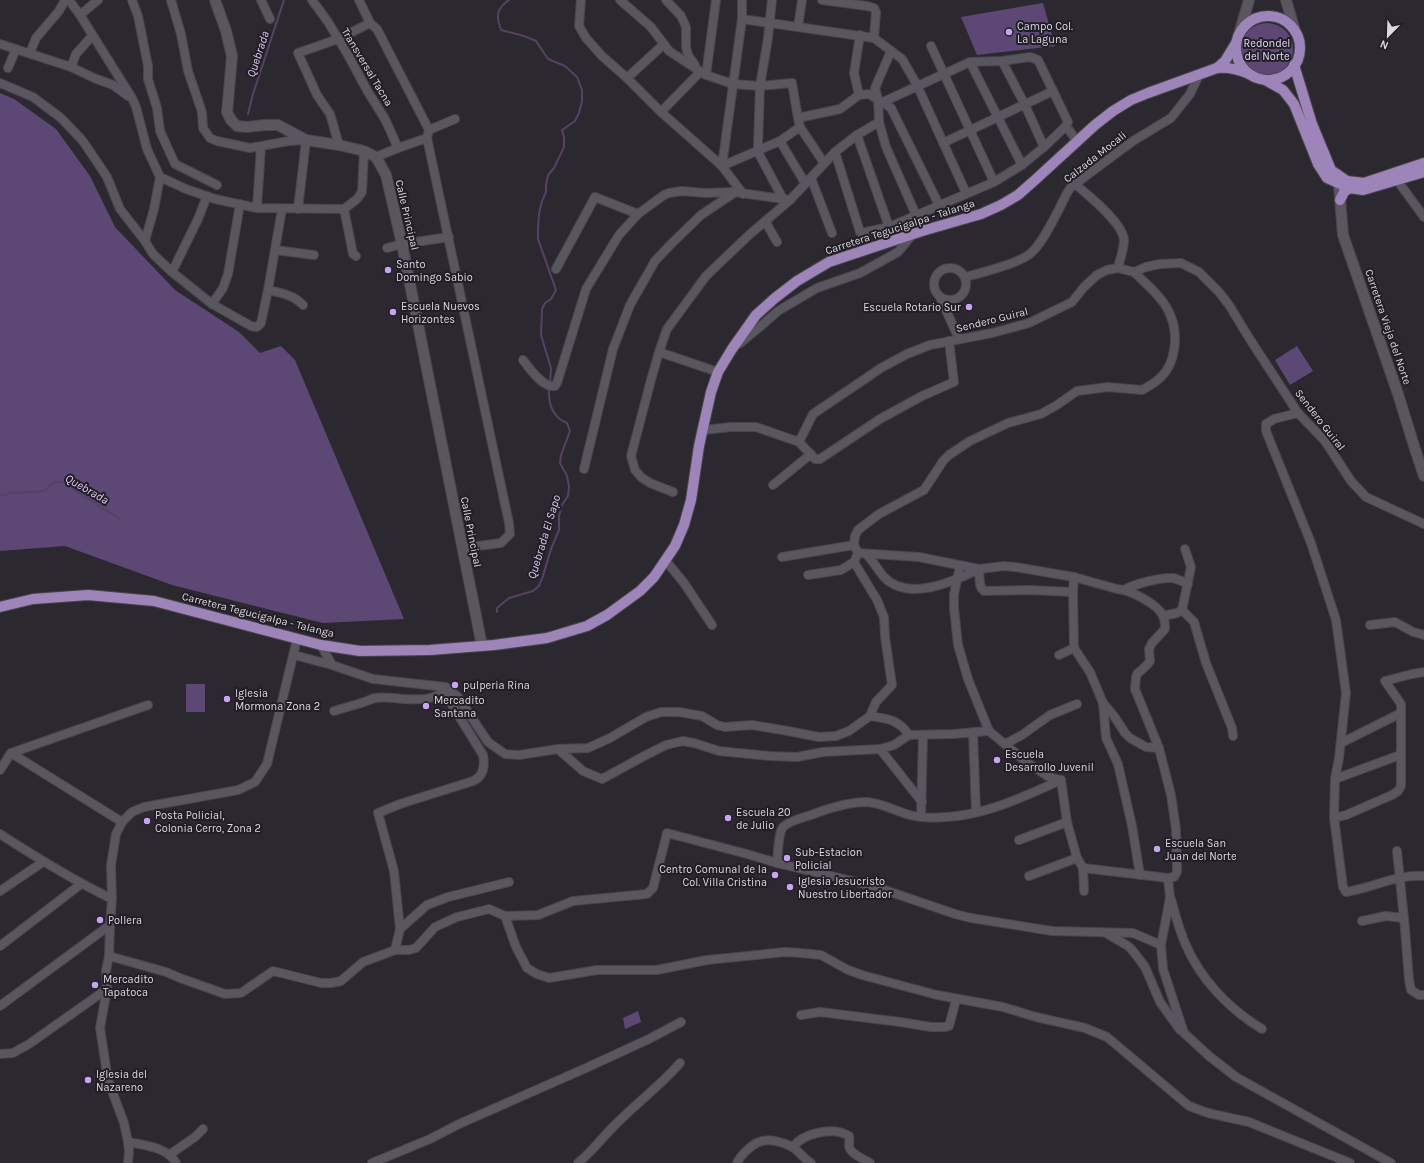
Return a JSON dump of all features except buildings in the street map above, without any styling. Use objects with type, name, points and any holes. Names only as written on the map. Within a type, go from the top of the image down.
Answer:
[{"type":"main road","points":[[1217,68],[1225,61],[1244,26],[1252,20],[1270,16],[1280,19],[1295,31],[1300,49],[1298,58],[1289,72],[1274,79],[1265,80]]},
{"type":"main road","points":[[1238,39],[1236,52],[1238,60],[1249,74]]},
{"type":"main road","points":[[1294,65],[1312,124],[1331,170],[1347,181],[1364,183],[1424,172]]},
{"type":"main road","points":[[1217,68],[1228,67],[1239,69],[1257,78],[1265,80],[1283,90],[1294,104],[1318,164],[1327,178],[1339,185],[1363,190],[1424,163]]},
{"type":"main road","name":"Carretera Tegucigalpa - Talanga","points":[[0,607],[33,599],[88,595],[154,601],[321,646],[360,651],[430,650],[482,646],[547,638],[587,626],[628,602],[654,577],[675,546],[691,500],[711,392],[718,372],[732,348],[756,315],[797,280],[829,262],[917,232],[981,214],[1001,205],[1024,190],[1077,141],[1113,111],[1131,100],[1217,68]]},
{"type":"main road","points":[[1340,200],[1344,192],[1349,188]]},
{"type":"street","points":[[30,53],[36,38],[59,11],[66,0]]},
{"type":"street","points":[[69,0],[132,98],[136,107],[146,149],[160,177],[154,209],[145,241]]},
{"type":"street","points":[[80,15],[98,0]]},
{"type":"street","points":[[132,0],[138,16],[148,66],[148,80],[157,108],[160,131],[175,164],[217,185]]},
{"type":"street","points":[[171,0],[188,71],[202,112],[203,128],[210,138],[217,141],[250,148],[306,140],[339,145],[364,151],[376,157],[428,134],[455,119]]},
{"type":"street","points":[[215,0],[226,31],[232,56],[228,107],[231,120],[237,126],[247,127],[278,125],[306,140]]},
{"type":"street","points":[[262,0],[270,19]]},
{"type":"street","name":"Transversal Tacna","points":[[312,0],[338,39],[368,92],[386,119],[398,148]]},
{"type":"street","points":[[360,0],[370,23],[377,29],[428,134],[509,523],[510,534],[501,543],[462,548]]},
{"type":"street","points":[[581,0],[580,26],[586,38],[602,56],[627,78],[661,112],[722,166],[743,194]]},
{"type":"street","points":[[620,0],[651,27],[669,51],[703,73],[733,84],[760,86],[792,83],[800,127],[824,163]]},
{"type":"street","points":[[666,0],[681,16],[686,27],[686,47],[688,55],[703,73]]},
{"type":"street","points":[[661,112],[703,73],[716,0]]},
{"type":"street","points":[[722,166],[742,19],[742,0]]},
{"type":"street","points":[[772,0],[760,86],[758,152],[786,200]]},
{"type":"street","points":[[798,27],[802,0]]},
{"type":"street","points":[[822,0],[874,8],[876,12],[874,38]]},
{"type":"street","points":[[1238,39],[1249,0]]},
{"type":"street","points":[[1286,0],[1295,31]]},
{"type":"street","points":[[742,19],[874,38],[902,59],[917,85],[966,193]]},
{"type":"street","points":[[339,145],[330,114],[317,94],[298,53],[338,39],[370,23]]},
{"type":"street","points":[[70,67],[76,54],[92,36]]},
{"type":"street","points":[[859,94],[854,73],[860,36]]},
{"type":"street","points":[[0,44],[70,67],[113,85],[132,98]]},
{"type":"street","points":[[627,78],[664,44]]},
{"type":"street","points":[[931,46],[994,182]]},
{"type":"street","points":[[8,68],[16,48]]},
{"type":"street","points":[[732,348],[778,311],[817,288],[860,273],[890,257],[904,247],[917,232],[916,215],[886,147],[879,122],[881,100],[875,88],[891,51]]},
{"type":"street","points":[[835,152],[860,232],[862,233],[889,227],[994,182],[1022,165],[1044,147],[1066,126],[1068,122],[1038,60],[1030,57],[1002,61],[970,62],[881,100]]},
{"type":"street","points":[[1002,61],[1025,105],[1044,147]]},
{"type":"street","points":[[970,62],[1022,165]]},
{"type":"street","name":"Calzada Mocali","points":[[965,277],[1015,262],[1031,254],[1045,234],[1067,193],[1075,184],[1133,141],[1171,118],[1190,94],[1199,75]]},
{"type":"street","points":[[0,84],[33,97],[61,118],[82,140],[107,177],[120,209],[145,241],[153,254],[172,272],[212,304],[251,326],[257,327],[261,323],[282,209]]},
{"type":"street","points":[[943,143],[1053,92]]},
{"type":"street","points":[[798,118],[840,109],[859,94],[869,94],[881,100],[891,108],[939,205]]},
{"type":"street","points":[[674,492],[650,484],[641,477],[635,470],[631,456],[659,352],[667,329],[706,276],[808,180],[835,152],[857,135],[879,122]]},
{"type":"street","points":[[1066,126],[1077,141]]},
{"type":"street","points":[[722,166],[780,142],[800,127]]},
{"type":"street","points":[[857,135],[889,227]]},
{"type":"street","points":[[298,209],[306,140]]},
{"type":"street","points":[[780,142],[808,180],[832,232]]},
{"type":"street","points":[[257,208],[261,146]]},
{"type":"street","points":[[160,177],[186,189],[207,196],[257,208],[344,209],[357,199],[362,192],[364,151]]},
{"type":"street","name":"Calle Principal","points":[[376,157],[386,175],[402,244],[482,646]]},
{"type":"street","points":[[1394,177],[1424,217]]},
{"type":"street","points":[[858,553],[854,545],[855,536],[858,530],[879,514],[924,490],[943,461],[949,455],[970,441],[1008,423],[1041,414],[1078,391],[1108,388],[1142,390],[1162,376],[1168,368],[1175,345],[1175,330],[1171,316],[1163,303],[1134,272],[1118,268],[1124,241],[1123,233],[1107,213],[1075,184]]},
{"type":"street","name":"Carretera Vieja del Norte","points":[[1339,185],[1343,235],[1398,394],[1424,476]]},
{"type":"street","points":[[523,360],[532,372],[544,383],[549,386],[555,386],[571,341],[586,290],[620,236],[638,214],[664,195],[682,191],[705,193],[734,192],[786,200]]},
{"type":"street","points":[[584,469],[613,349],[630,305],[655,261],[701,215],[734,192]]},
{"type":"street","points":[[172,272],[198,219],[207,196]]},
{"type":"street","points":[[556,269],[594,197],[638,214]]},
{"type":"street","points":[[212,304],[223,288],[228,274],[240,204]]},
{"type":"street","points":[[344,209],[353,254],[356,256]]},
{"type":"street","points":[[765,221],[777,242]]},
{"type":"street","points":[[387,248],[402,244],[449,237]]},
{"type":"street","points":[[274,250],[314,255]]},
{"type":"street","name":"Sendero Guiral","points":[[1134,272],[1146,267],[1160,264],[1182,263],[1199,272],[1219,292],[1230,306],[1251,341],[1298,412],[1325,440],[1351,481],[1366,497],[1424,524]]},
{"type":"street","points":[[940,298],[951,301],[961,297],[966,288],[965,277],[958,270],[949,268],[940,272],[934,280],[934,290],[940,298],[959,339]]},
{"type":"street","name":"Sendero Guiral","points":[[799,442],[813,414],[882,368],[907,354],[930,345],[992,333],[1029,323],[1072,302],[1084,287],[1097,275],[1107,270],[1118,268]]},
{"type":"street","points":[[268,290],[288,294],[298,299],[303,305]]},
{"type":"street","points":[[703,430],[731,427],[756,427],[799,442],[815,459],[820,459],[880,419],[922,396],[954,382],[949,342]]},
{"type":"street","points":[[659,352],[718,372]]},
{"type":"street","points":[[1298,412],[1274,419],[1266,424],[1266,431],[1311,543],[1336,620],[1346,693],[1341,742],[1335,779],[1334,818],[1343,887],[1346,892],[1354,891],[1400,877],[1424,876]]},
{"type":"street","points":[[773,485],[811,454]]},
{"type":"street","points":[[782,557],[854,545]]},
{"type":"street","points":[[1163,616],[1177,613],[1182,610],[1191,567],[1185,549]]},
{"type":"street","points":[[858,553],[867,555],[919,557],[979,569],[1004,566],[1074,577],[1124,590],[1152,604],[1163,616],[1165,629],[1152,643],[1149,649],[1150,661],[1139,671],[1136,677],[1135,689],[1160,748],[1171,795],[1177,842],[1177,872],[1174,878],[1168,878],[1082,868]]},
{"type":"street","points":[[808,575],[841,570],[854,562],[858,553]]},
{"type":"street","points":[[867,555],[884,577],[900,587],[914,589],[932,587],[958,580],[979,569]]},
{"type":"street","points":[[666,561],[684,583],[712,625]]},
{"type":"street","points":[[294,655],[332,665],[373,679],[445,690],[458,698],[488,742],[505,754],[520,755],[558,749],[588,748],[610,738],[646,717],[661,712],[679,712],[702,716],[717,725],[725,727],[752,725],[788,730],[819,737],[836,736],[849,731],[870,716],[876,702],[890,689],[892,685],[885,637],[884,617],[877,600],[854,562]]},
{"type":"street","points":[[960,566],[954,594],[958,645],[968,679],[989,731],[1025,761],[1049,777],[1061,780]]},
{"type":"street","points":[[979,569],[980,586],[984,591],[1029,590],[1073,592]]},
{"type":"street","points":[[1074,577],[1074,648],[1090,672],[1103,703],[1125,733],[1130,738],[1146,747],[1160,748]]},
{"type":"street","points":[[1124,590],[1130,586],[1147,581],[1174,578],[1188,584]]},
{"type":"street","points":[[1182,610],[1194,622],[1206,663],[1232,728],[1233,736]]},
{"type":"street","points":[[1370,625],[1395,622],[1414,632],[1424,635]]},
{"type":"street","points":[[128,1163],[128,1142],[124,1123],[108,1080],[100,1028],[107,989],[106,971],[109,956],[112,865],[116,834],[122,822],[132,812],[144,807],[238,790],[255,782],[267,764],[297,639]]},
{"type":"street","points":[[321,646],[332,665]]},
{"type":"street","points":[[1058,655],[1074,648]]},
{"type":"street","points":[[1334,818],[1346,815],[1398,791],[1401,786],[1401,704],[1385,681],[1424,672]]},
{"type":"street","points":[[334,711],[376,698],[433,698],[445,690]]},
{"type":"street","points":[[394,950],[400,929],[394,871],[378,813],[400,804],[473,781],[482,774],[485,764],[483,756],[445,690]]},
{"type":"street","points":[[1103,703],[1106,738],[1118,764],[1132,826],[1140,875]]},
{"type":"street","points":[[1005,744],[1022,735],[1050,715],[1077,704]]},
{"type":"street","points":[[0,770],[11,753],[148,705]]},
{"type":"street","points":[[1341,742],[1401,713]]},
{"type":"street","points":[[870,716],[887,718],[897,722],[903,726],[909,734]]},
{"type":"street","points":[[558,749],[583,771],[602,779],[646,755],[666,746],[683,741],[694,742],[719,751],[797,757],[824,752],[880,749],[894,745],[909,734],[923,735],[989,731]]},
{"type":"street","points":[[973,732],[976,812]]},
{"type":"street","points":[[921,817],[923,735]]},
{"type":"street","points":[[880,749],[922,802]]},
{"type":"street","points":[[11,753],[122,822]]},
{"type":"street","points":[[1335,779],[1400,755]]},
{"type":"street","points":[[777,863],[781,833],[784,827],[802,818],[835,806],[867,802],[888,807],[910,815],[921,817],[947,817],[976,812],[1013,802],[1061,780]]},
{"type":"street","points":[[1061,780],[1067,822],[1077,858],[1082,868],[1084,891]]},
{"type":"street","points":[[1019,840],[1067,822]]},
{"type":"street","points":[[109,956],[166,972],[225,994],[241,993],[273,972],[321,983],[341,981],[363,962],[394,950],[409,950],[416,948],[434,927],[457,917],[489,909],[505,916],[538,915],[573,901],[647,894],[653,888],[666,833],[777,863],[873,886],[971,918],[1052,931],[1106,933],[1133,932],[1161,944]]},
{"type":"street","points":[[0,834],[43,862],[81,884],[112,899]]},
{"type":"street","points":[[1397,851],[1409,980],[1411,990],[1419,995],[1424,995]]},
{"type":"street","points":[[1029,876],[1077,858]]},
{"type":"street","points":[[0,891],[43,862]]},
{"type":"street","points":[[1168,878],[1170,898],[1186,945],[1200,972],[1235,1011],[1262,1029]]},
{"type":"street","points":[[400,929],[427,905],[448,897],[509,882]]},
{"type":"street","points":[[0,946],[81,884]]},
{"type":"street","points":[[1170,898],[1161,944],[1163,968],[1184,1033]]},
{"type":"street","points":[[505,916],[516,947],[527,968],[537,974],[549,978],[597,970],[657,970],[707,960],[785,952],[821,955],[848,970],[862,975],[956,1000],[1003,1007],[1036,1017],[1085,1028],[1107,1037],[1189,1106],[1208,1113],[1249,1122],[1350,1163]]},
{"type":"street","points":[[1362,921],[1386,916],[1404,918]]},
{"type":"street","points":[[0,1006],[110,925]]},
{"type":"street","points":[[1106,933],[1128,946],[1133,951],[1145,967],[1160,1002],[1180,1031],[1209,1056],[1236,1077],[1388,1162]]},
{"type":"street","points":[[0,1054],[13,1053],[29,1044],[107,989]]},
{"type":"street","points":[[801,1015],[820,1012],[932,1027],[946,1027],[949,1026],[956,1000]]},
{"type":"street","points":[[372,1163],[430,1139],[459,1124],[586,1068],[649,1039],[681,1022]]},
{"type":"street","points":[[578,1163],[614,1125],[668,1076],[680,1063]]},
{"type":"street","points":[[169,1155],[195,1137],[203,1129]]},
{"type":"street","points":[[793,1147],[799,1141],[810,1136],[832,1130],[849,1136],[849,1146],[852,1151],[870,1163]]},
{"type":"street","points":[[737,1163],[740,1156],[759,1142],[774,1140],[793,1147],[811,1163]]},
{"type":"street","points":[[128,1142],[154,1147],[169,1155],[176,1163]]},
{"type":"street","points":[[390,1155],[394,1163]]},
{"type":"green space","name":"Campo Col. La Laguna","points":[[1043,3],[1055,46],[977,55],[961,17]]},
{"type":"green space","name":"Redondel del Norte","points":[[1267,23],[1277,25],[1285,31],[1291,39],[1293,49],[1291,59],[1285,67],[1277,73],[1267,75],[1257,73],[1249,67],[1243,59],[1241,49],[1243,39],[1249,31],[1257,25]]},
{"type":"green space","points":[[0,93],[14,99],[56,129],[90,176],[115,227],[175,290],[239,332],[260,353],[281,346],[295,360],[404,619],[323,623],[172,585],[65,546],[0,551]]},
{"type":"green space","points":[[1297,346],[1313,371],[1290,385],[1275,360]]},
{"type":"green space","points":[[186,684],[205,684],[205,712],[186,712]]},
{"type":"green space","points":[[638,1011],[641,1022],[625,1029],[623,1018]]},
{"type":"waterway","name":"Quebrada","points":[[248,114],[253,94],[284,0]]},
{"type":"waterway","name":"Quebrada El Sapo","points":[[509,0],[498,13],[498,21],[501,30],[536,41],[548,59],[565,66],[577,77],[582,90],[582,101],[579,113],[575,121],[562,130],[564,147],[554,168],[548,175],[546,192],[539,214],[538,239],[556,290],[551,299],[545,303],[542,309],[541,335],[551,368],[550,383]]},
{"type":"waterway","name":"Quebrada El Sapo","points":[[497,612],[497,608],[509,598],[533,591],[539,586],[559,530],[559,516],[562,505],[568,496],[569,486],[567,476],[560,463],[561,455],[570,431],[567,423],[558,417],[552,409],[549,399],[549,387]]},
{"type":"waterway","name":"Quebrada","points":[[0,495],[6,495],[11,492],[44,491],[54,482],[62,482],[120,519]]},
{"type":"place","name":"Campo Col. La Laguna","points":[[1009,32]]},
{"type":"place","name":"Santo Domingo Sabio","points":[[388,270]]},
{"type":"place","name":"Escuela Rotario Sur","points":[[969,307]]},
{"type":"place","name":"Escuela Nuevos Horizontes","points":[[393,312]]},
{"type":"place","name":"pulperia Rina","points":[[455,685]]},
{"type":"place","name":"Iglesia Mormona Zona 2","points":[[227,699]]},
{"type":"place","name":"Mercadito Santana","points":[[426,706]]},
{"type":"place","name":"Escuela Desarrollo Juvenil","points":[[997,760]]},
{"type":"place","name":"Escuela 20 de Julio","points":[[728,818]]},
{"type":"place","name":"Posta Policial, Colonia Cerro, Zona 2","points":[[147,821]]},
{"type":"place","name":"Escuela San Juan del Norte","points":[[1157,849]]},
{"type":"place","name":"Sub-Estacion Policial","points":[[787,858]]},
{"type":"place","name":"Centro Comunal de la Col. Villa Cristina","points":[[775,875]]},
{"type":"place","name":"Iglesia Jesucristo Nuestro Libertador","points":[[790,887]]},
{"type":"place","name":"Pollera","points":[[100,920]]},
{"type":"place","name":"Mercadito Tapatoca","points":[[95,985]]},
{"type":"place","name":"Iglesia del Nazareno","points":[[88,1080]]}]
